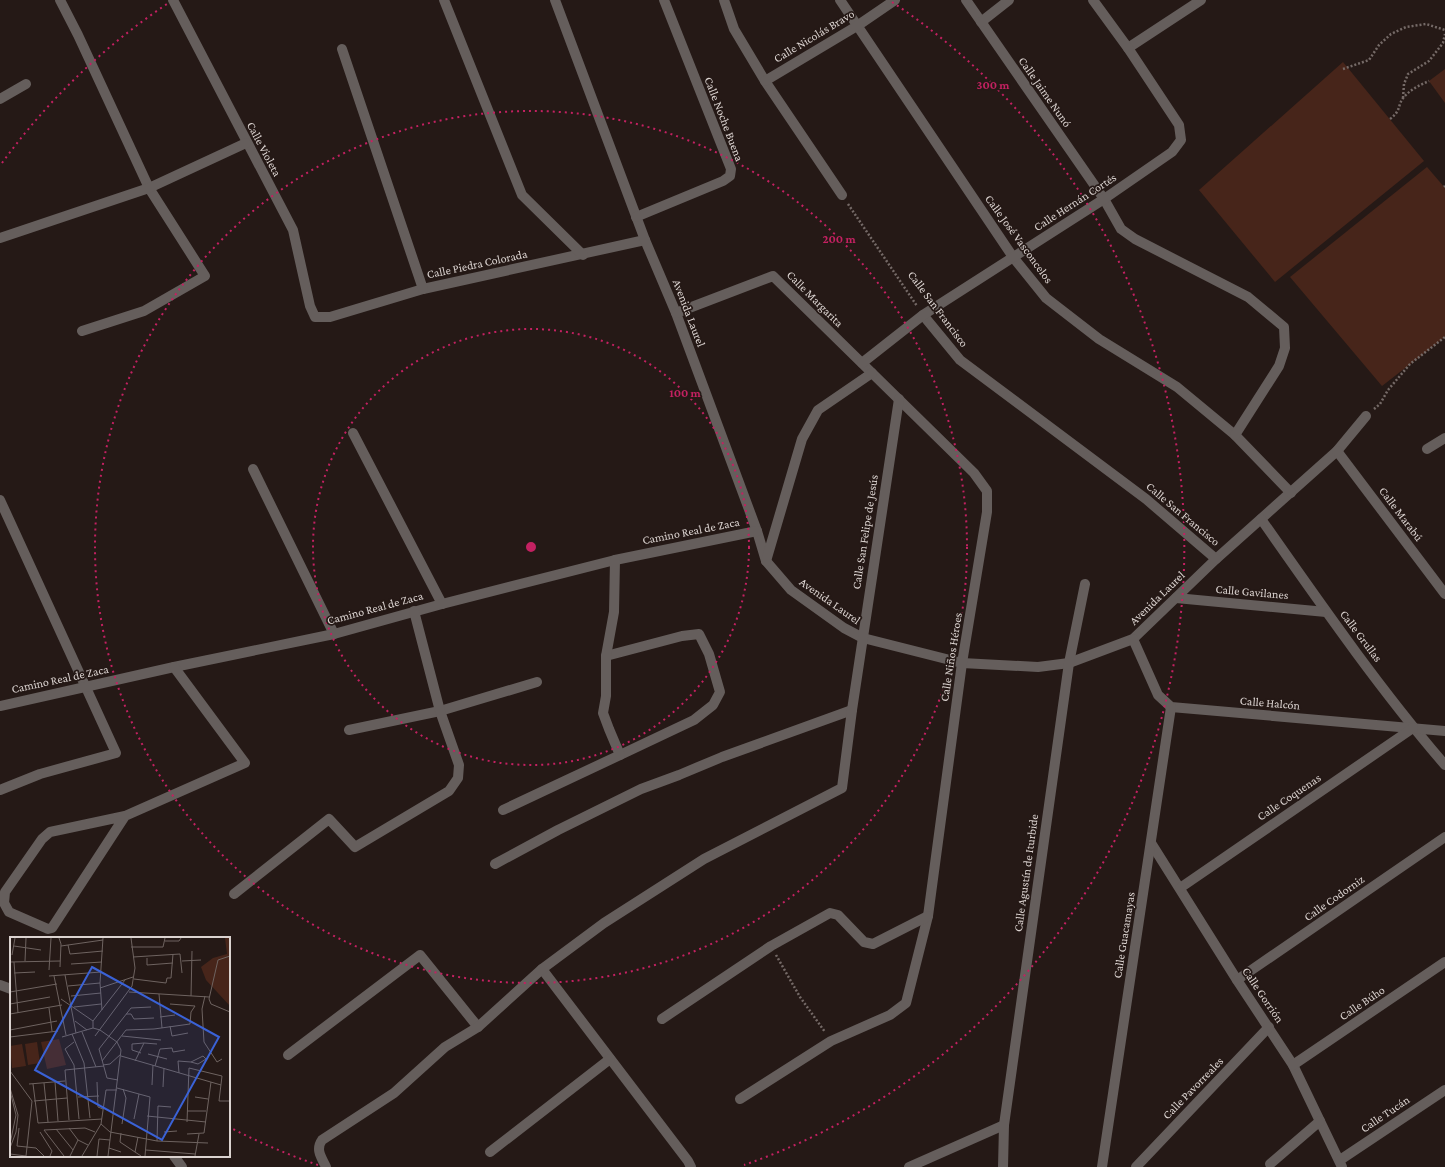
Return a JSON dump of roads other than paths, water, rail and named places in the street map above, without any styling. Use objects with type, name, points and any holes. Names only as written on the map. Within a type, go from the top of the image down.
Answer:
[{"type":"street","points":[[60,0],[78,35],[149,188],[205,276],[144,311],[82,331]]},
{"type":"street","name":"Calle Violeta","points":[[173,0],[292,230],[310,306],[315,317]]},
{"type":"street","points":[[444,0],[522,195],[583,255]]},
{"type":"street","name":"Avenida Laurel","points":[[555,0],[636,217],[676,313],[766,561],[791,590],[844,628],[862,638],[962,664],[1038,667],[1069,663],[1133,639],[1216,559],[1337,451],[1366,416]]},
{"type":"street","name":"Calle Noche Buena","points":[[636,217],[723,181],[730,176],[731,169],[664,0]]},
{"type":"street","points":[[724,0],[734,29],[765,81],[842,195]]},
{"type":"street","name":"Calle José Vasconcelos","points":[[840,0],[1013,257],[1046,298],[1099,339],[1177,388],[1235,435],[1291,493]]},
{"type":"street","name":"Calle Nicolás Bravo","points":[[765,81],[857,26],[895,0]]},
{"type":"street","name":"Calle Jaime Nunó","points":[[966,0],[1104,199]]},
{"type":"street","points":[[981,22],[1009,0]]},
{"type":"street","points":[[1093,0],[1128,48],[1201,0]]},
{"type":"street","name":"Calle Hernán Cortés","points":[[862,363],[923,315],[1104,199],[1172,152],[1181,140],[1179,125],[1128,48]]},
{"type":"street","points":[[342,49],[423,290]]},
{"type":"street","points":[[0,99],[26,84]]},
{"type":"street","points":[[0,238],[149,188],[246,143]]},
{"type":"street","points":[[1104,199],[1121,229],[1135,239],[1248,298],[1284,327],[1285,348],[1279,366],[1235,435]]},
{"type":"street","name":"Calle Piedra Colorada","points":[[315,317],[330,317],[423,290],[645,240]]},
{"type":"street","name":"Calle Margarita","points":[[676,313],[773,276],[862,363]]},
{"type":"street","name":"Calle San Francisco","points":[[923,315],[960,360],[1146,499],[1216,559]]},
{"type":"street","name":"Calle Niños Héroes","points":[[740,1099],[831,1041],[890,1015],[906,1003],[928,916],[962,664],[988,512],[987,491],[974,473],[862,363]]},
{"type":"street","points":[[766,561],[802,439],[818,410],[872,373]]},
{"type":"street","name":"Calle San Felipe de Jesús","points":[[542,969],[604,923],[704,859],[842,788],[862,638],[898,399]]},
{"type":"street","points":[[353,433],[442,604]]},
{"type":"street","points":[[1427,449],[1445,438]]},
{"type":"street","name":"Calle Marabú","points":[[1337,451],[1445,594]]},
{"type":"street","points":[[253,469],[334,634]]},
{"type":"street","points":[[0,500],[116,753],[40,774],[0,790]]},
{"type":"street","name":"Calle Grullas","points":[[1261,519],[1326,612],[1413,728],[1445,765]]},
{"type":"street","name":"Camino Real de Zaca","points":[[0,706],[86,688],[174,667],[334,634],[414,611],[615,560],[756,531]]},
{"type":"street","points":[[615,560],[614,612],[606,656],[606,696],[604,712],[609,729],[620,755]]},
{"type":"street","name":"Calle Agustín de Iturbide","points":[[1003,1167],[1004,1125],[1069,663],[1085,584]]},
{"type":"street","name":"Calle Gavilanes","points":[[1176,598],[1326,612]]},
{"type":"street","points":[[234,894],[329,820],[355,847],[450,791],[458,778],[459,765],[440,711],[414,611]]},
{"type":"street","points":[[503,810],[694,720],[713,706],[720,692],[709,654],[699,634],[682,636],[606,656]]},
{"type":"street","points":[[1133,639],[1158,695],[1171,707]]},
{"type":"street","points":[[125,816],[52,928],[48,929],[9,912],[4,903],[5,892],[42,839],[50,832],[125,816],[245,763],[174,667]]},
{"type":"street","points":[[350,730],[440,711],[537,682]]},
{"type":"street","name":"Calle Halcón","points":[[1171,707],[1445,731]]},
{"type":"street","name":"Calle Guacamayas","points":[[1102,1167],[1171,707]]},
{"type":"street","points":[[495,864],[558,830],[642,789],[722,757],[852,710]]},
{"type":"street","name":"Calle Coquenas","points":[[1180,888],[1413,728]]},
{"type":"street","name":"Calle Codorniz","points":[[1237,980],[1445,837]]},
{"type":"street","name":"Calle Gorrión","points":[[1151,843],[1237,980],[1293,1065],[1341,1164]]},
{"type":"street","points":[[662,1019],[771,946],[830,913],[838,915],[864,942],[873,944],[928,916]]},
{"type":"street","points":[[288,1055],[420,955],[478,1027]]},
{"type":"street","name":"Calle Búho","points":[[1293,1065],[1445,962]]},
{"type":"street","points":[[326,1167],[318,1151],[318,1145],[322,1140],[394,1093],[445,1047],[478,1027],[542,969],[691,1167]]},
{"type":"street","points":[[0,985],[10,990]]},
{"type":"street","name":"Calle Pavorreales","points":[[1136,1167],[1269,1027]]},
{"type":"street","points":[[490,1152],[610,1059]]},
{"type":"street","name":"Calle Tucán","points":[[1341,1164],[1445,1090]]},
{"type":"street","points":[[1270,1164],[1320,1121]]},
{"type":"street","points":[[909,1167],[1004,1125]]},
{"type":"street","points":[[175,1157],[182,1167]]}]
